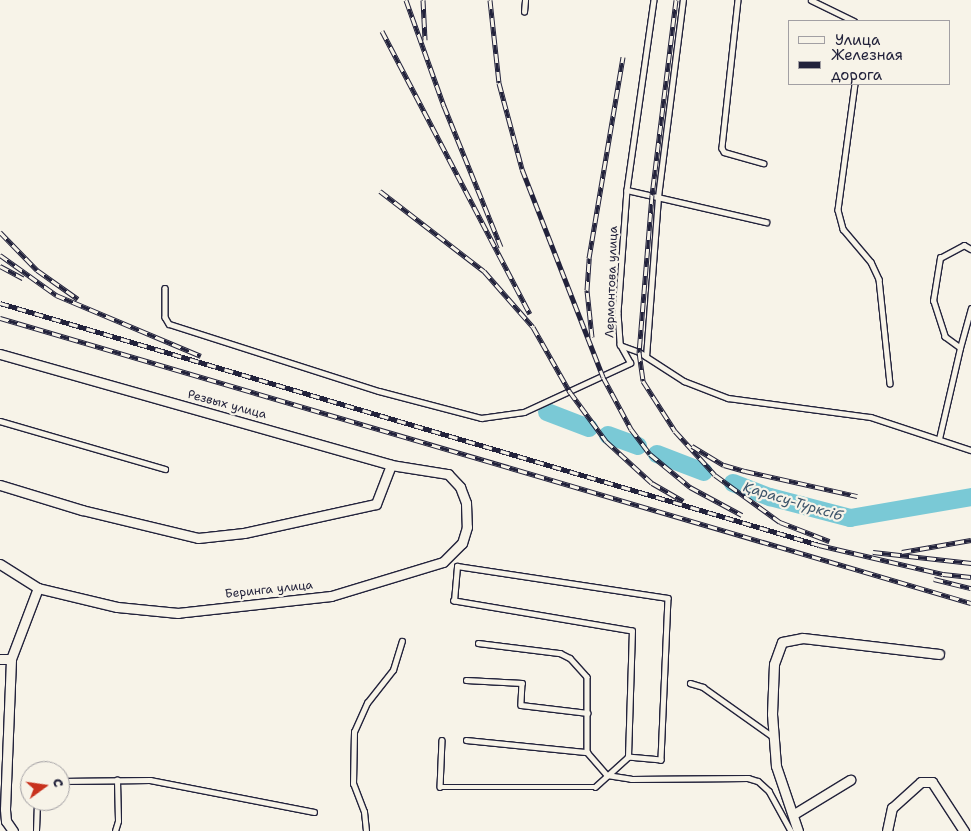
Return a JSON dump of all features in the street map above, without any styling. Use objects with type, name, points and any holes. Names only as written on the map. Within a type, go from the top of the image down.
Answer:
[{"type":"street","name":"Резвых улица","points":[[0,354],[391,465],[448,474]]},
{"type":"street","points":[[0,485],[82,510],[198,538],[244,532],[376,504],[391,465]]},
{"type":"street","name":"Беринга улица","points":[[0,564],[38,588],[117,608],[178,613],[331,596],[443,562],[462,542],[467,527],[466,503],[460,487],[448,474]]},
{"type":"street","points":[[13,831],[6,821],[5,809],[11,659],[38,588]]},
{"type":"street","points":[[798,831],[794,814],[776,766],[774,664],[782,642],[803,638],[939,654]]},
{"type":"street","points":[[0,659],[11,659]]},
{"type":"street","points":[[794,814],[850,780]]},
{"type":"street","points":[[887,831],[892,808],[921,782],[932,782],[964,831]]},
{"type":"lane","points":[[524,12],[525,0]]},
{"type":"lane","name":"Лермонтова улица","points":[[654,0],[627,190],[618,313],[620,345],[646,357],[684,381],[728,398],[871,417],[971,450]]},
{"type":"lane","points":[[646,357],[658,197],[683,0]]},
{"type":"lane","points":[[738,0],[722,148],[724,152],[763,163]]},
{"type":"lane","points":[[811,0],[852,20]]},
{"type":"lane","points":[[855,85],[838,210],[843,228],[871,262],[879,279],[890,383]]},
{"type":"lane","points":[[627,190],[766,222]]},
{"type":"lane","points":[[960,348],[945,337],[933,301],[940,258],[964,245],[971,249]]},
{"type":"lane","points":[[165,288],[165,317],[169,324],[379,391],[481,418],[524,412],[621,368],[630,363],[620,345]]},
{"type":"lane","points":[[939,439],[971,308]]},
{"type":"lane","points":[[0,421],[165,468]]},
{"type":"lane","points":[[442,740],[440,787],[595,787],[628,757],[661,760],[668,598],[457,566],[454,601],[632,631],[628,757]]},
{"type":"lane","points":[[366,831],[364,812],[353,784],[354,732],[367,703],[393,670],[402,641]]},
{"type":"lane","points":[[478,643],[560,653],[570,658],[587,676],[587,752],[607,775],[639,779],[748,778],[758,781],[769,791],[791,831]]},
{"type":"lane","points":[[466,680],[522,683],[521,705],[588,713]]},
{"type":"lane","points":[[690,683],[703,687],[774,737]]},
{"type":"lane","points":[[466,740],[587,752]]},
{"type":"lane","points":[[115,831],[117,780]]},
{"type":"lane","points":[[70,781],[150,780],[197,787],[222,796],[314,812]]},
{"type":"lane","points":[[36,831],[37,811]]},
{"type":"waterway","name":"Қарасу-Түрксіб","points":[[547,412],[589,428]]},
{"type":"waterway","name":"Қарасу-Түрксіб","points":[[608,435],[638,446]]},
{"type":"waterway","name":"Қарасу-Түрксіб","points":[[657,454],[704,472]]},
{"type":"waterway","name":"Қарасу-Түрксіб","points":[[733,483],[770,497],[850,518],[971,497]]},
{"type":"railway","points":[[406,0],[444,106],[501,247]]},
{"type":"railway","points":[[423,0],[425,40]]},
{"type":"railway","points":[[490,0],[499,83],[522,169],[603,377],[631,429],[650,454],[690,487],[742,515]]},
{"type":"railway","points":[[676,0],[652,195],[639,352],[643,381],[675,431],[715,475],[780,522],[829,541]]},
{"type":"railway","points":[[382,31],[530,314]]},
{"type":"railway","points":[[592,337],[587,290],[589,258],[623,57]]},
{"type":"railway","points":[[380,191],[484,271],[533,327],[570,392],[606,441],[652,483],[683,501]]},
{"type":"railway","points":[[0,232],[37,270],[78,299]]},
{"type":"railway","points":[[0,255],[56,295],[201,356]]},
{"type":"railway","points":[[0,266],[23,278]]},
{"type":"railway","points":[[0,303],[819,545],[943,574],[971,577]]},
{"type":"railway","points":[[0,318],[971,603]]},
{"type":"railway","points":[[692,446],[724,465],[857,496]]},
{"type":"railway","points":[[902,552],[971,540]]},
{"type":"railway","points":[[873,552],[971,563]]},
{"type":"railway","points":[[934,579],[971,588]]}]
